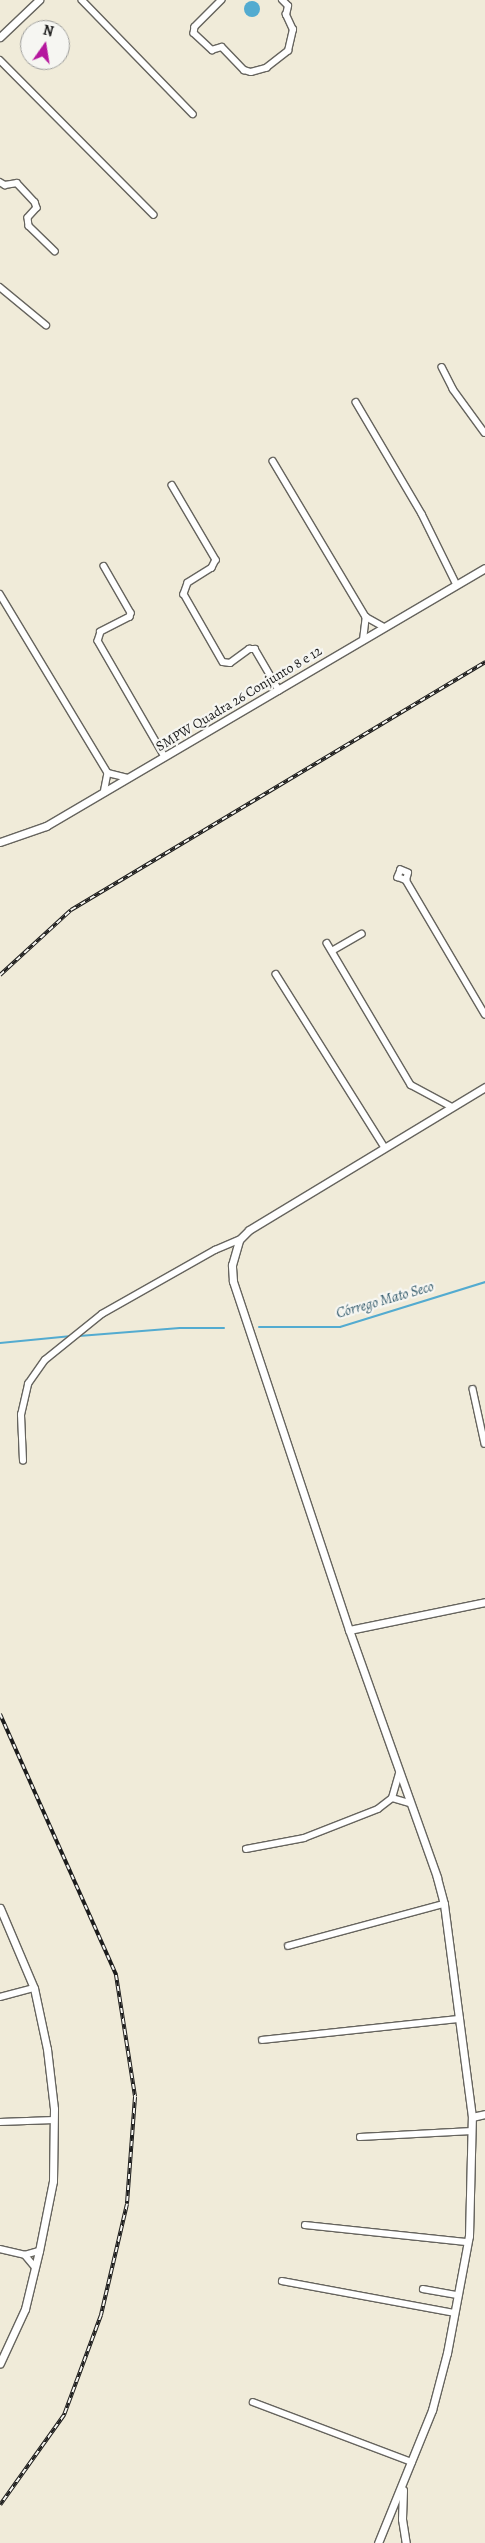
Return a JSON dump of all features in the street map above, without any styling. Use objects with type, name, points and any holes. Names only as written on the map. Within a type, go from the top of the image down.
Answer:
[{"type":"street","points":[[0,37],[39,0]]},
{"type":"street","points":[[82,0],[193,114]]},
{"type":"street","points":[[222,0],[195,27],[194,33],[212,50],[222,47],[244,70],[251,72],[266,68],[288,51],[293,30],[286,15],[288,6],[282,0]]},
{"type":"street","points":[[0,60],[154,216]]},
{"type":"street","points":[[0,182],[5,186],[17,183],[35,202],[36,208],[28,218],[29,226],[55,251]]},
{"type":"street","points":[[0,287],[46,325]]},
{"type":"street","points":[[442,367],[485,433]]},
{"type":"street","points":[[356,402],[422,514],[457,585]]},
{"type":"street","points":[[273,461],[366,617],[384,628]]},
{"type":"street","points":[[172,485],[216,560],[212,568],[188,583],[184,594],[223,662],[230,663],[249,649],[255,649],[279,690]]},
{"type":"street","points":[[104,566],[130,613],[130,617],[101,632],[98,641],[166,757]]},
{"type":"street","name":"SMPW Quadra 26 Conjunto 8 e 12","points":[[0,842],[46,826],[485,568]]},
{"type":"street","points":[[0,594],[108,773],[104,793]]},
{"type":"street","points":[[363,640],[366,617]]},
{"type":"street","points":[[108,773],[129,778]]},
{"type":"street","points":[[406,880],[485,1014]]},
{"type":"street","points":[[332,951],[361,934]]},
{"type":"street","points":[[327,943],[411,1085],[452,1107]]},
{"type":"street","points":[[276,974],[385,1148]]},
{"type":"street","points":[[378,2543],[432,2410],[455,2313],[468,2242],[472,2117],[444,1904],[349,1630],[233,1281],[234,1252],[239,1240],[249,1230],[485,1087]]},
{"type":"street","points":[[23,1461],[22,1415],[28,1384],[45,1360],[102,1314],[215,1250],[239,1240]]},
{"type":"street","points":[[474,1389],[485,1444]]},
{"type":"street","points":[[349,1630],[485,1602]]},
{"type":"street","points":[[246,1849],[304,1838],[341,1826],[378,1809],[392,1798],[399,1773]]},
{"type":"street","points":[[392,1798],[410,1802]]},
{"type":"street","points":[[288,1946],[444,1904]]},
{"type":"street","points":[[0,1908],[34,1988],[48,2049],[54,2120],[53,2181],[36,2267],[25,2309],[0,2363]]},
{"type":"street","points":[[0,1997],[34,1988]]},
{"type":"street","points":[[262,2040],[460,2018]]},
{"type":"street","points":[[472,2117],[485,2114]]},
{"type":"street","points":[[0,2122],[54,2120]]},
{"type":"street","points":[[360,2137],[472,2131]]},
{"type":"street","points":[[305,2225],[468,2242]]},
{"type":"street","points":[[0,2249],[26,2255],[39,2251]]},
{"type":"street","points":[[26,2255],[36,2267]]},
{"type":"street","points":[[282,2281],[455,2313]]},
{"type":"street","points":[[423,2289],[458,2295]]},
{"type":"street","points":[[252,2402],[412,2462]]},
{"type":"street","points":[[403,2485],[402,2520],[406,2543]]},
{"type":"water","points":[[252,1],[260,9],[252,17],[244,9]]},
{"type":"waterway","name":"Córrego Mato Seco","points":[[259,1327],[340,1327],[485,1282]]},
{"type":"waterway","name":"Córrego Mato Seco","points":[[79,1336],[180,1328],[224,1328]]},
{"type":"waterway","name":"Córrego Mato Seco","points":[[0,1343],[72,1336]]},
{"type":"railway","points":[[0,975],[71,910],[485,662]]},
{"type":"railway","points":[[0,1714],[116,1975],[135,2097],[127,2204],[101,2315],[64,2415],[0,2505]]}]
